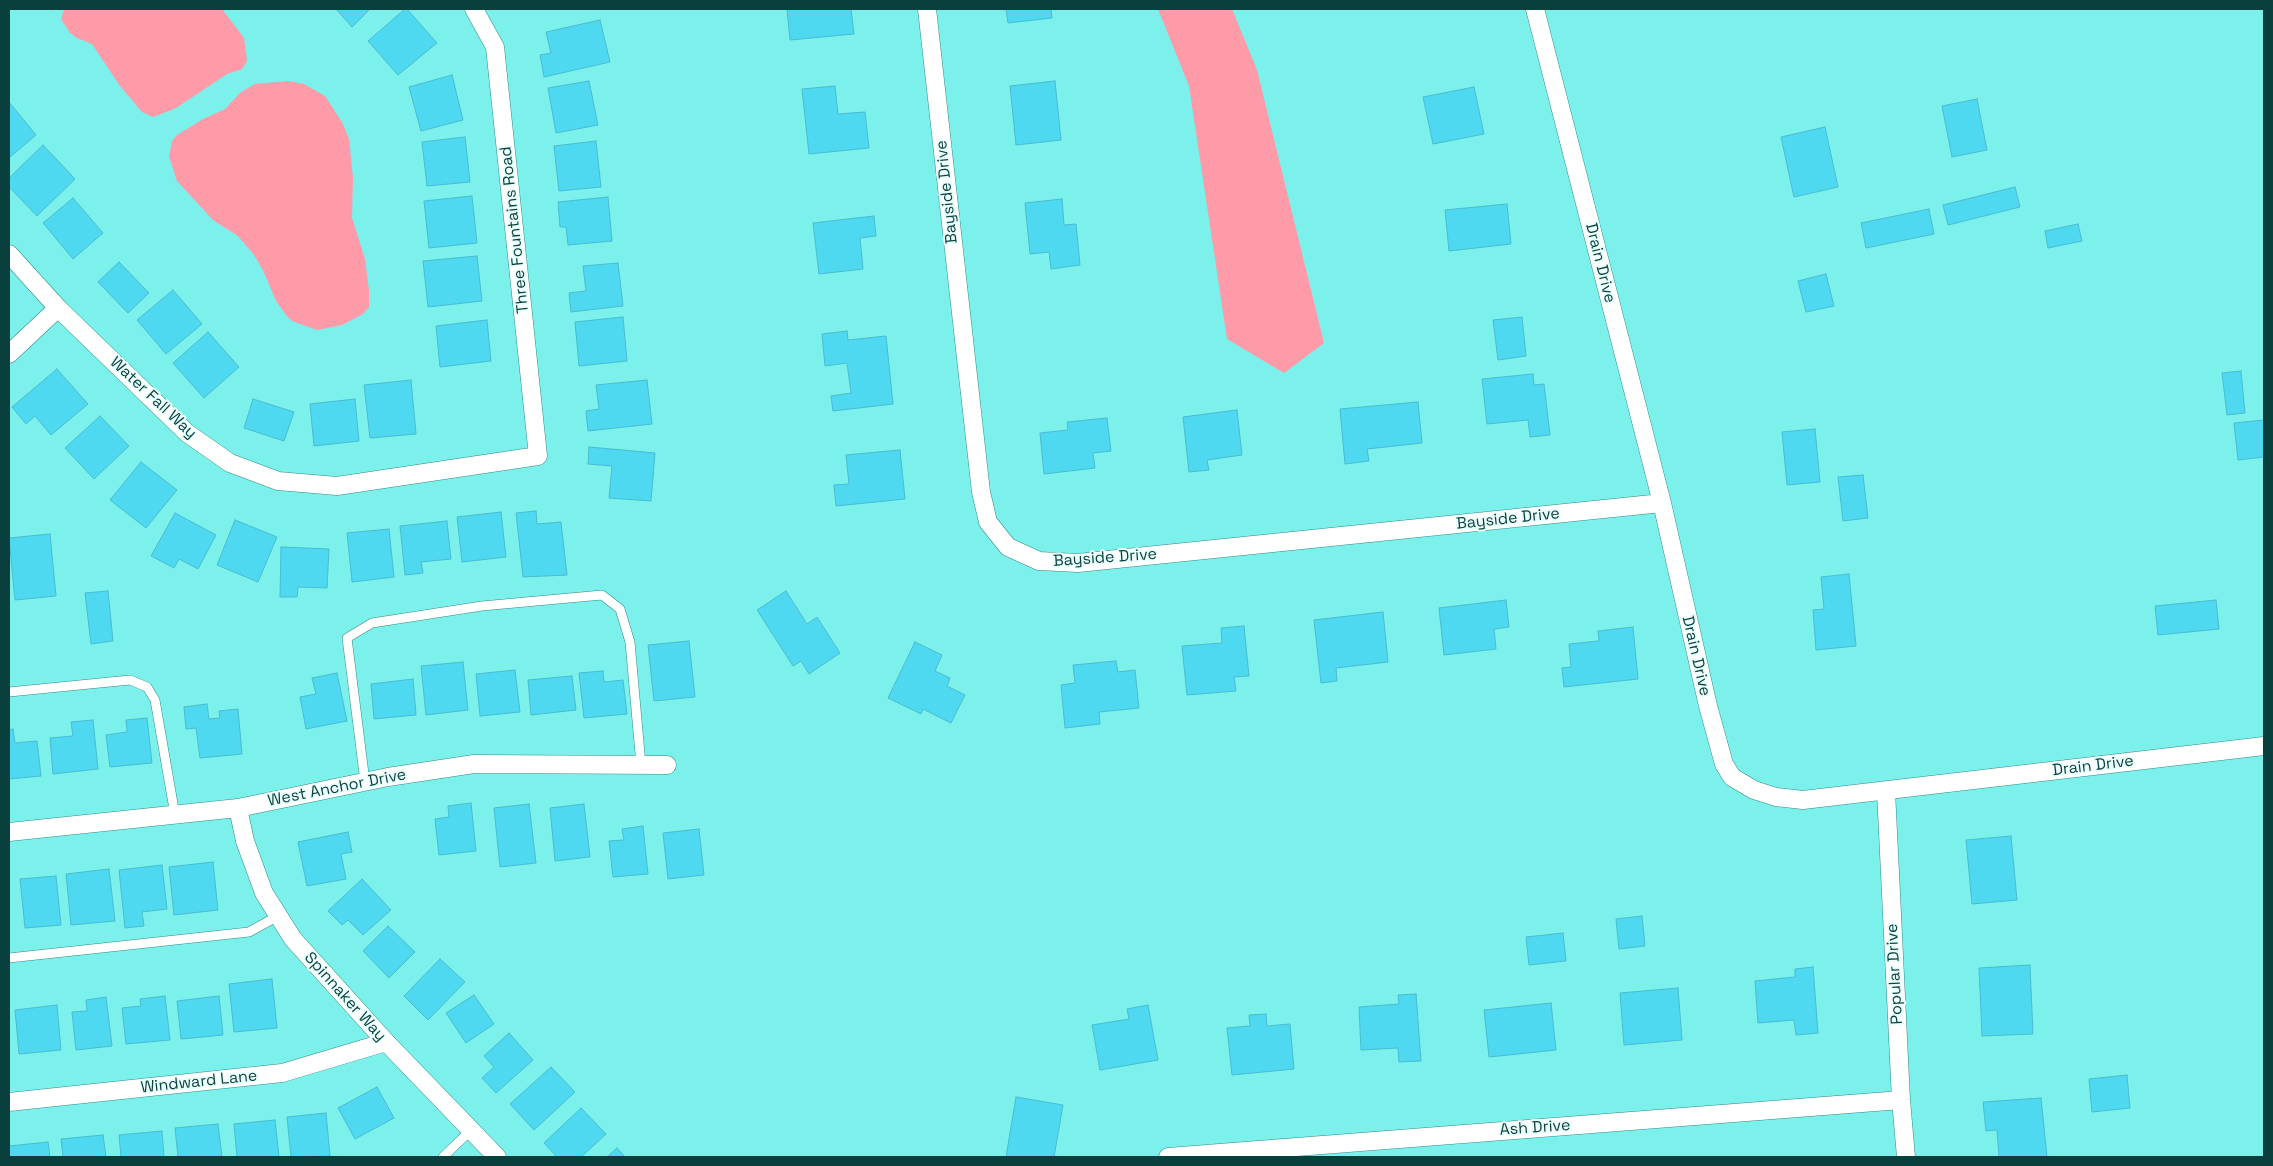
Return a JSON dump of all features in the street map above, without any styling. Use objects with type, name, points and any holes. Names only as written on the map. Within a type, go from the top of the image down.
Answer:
[{"type":"street","name":"Three Fountains Road","points":[[474,9],[495,47],[538,456]]},
{"type":"street","name":"Bayside Drive","points":[[927,9],[981,492],[988,522],[1008,547],[1038,561],[1078,563],[1662,503]]},
{"type":"street","name":"Drain Drive","points":[[1535,9],[1662,503],[1708,706],[1724,764],[1732,777],[1754,790],[1776,797],[1803,800],[2264,746]]},
{"type":"street","name":"Water Fall Way","points":[[9,254],[58,308],[187,433],[230,463],[278,481],[337,486],[538,456]]},
{"type":"street","points":[[9,354],[58,308]]},
{"type":"street","name":"West Anchor Drive","points":[[9,832],[238,808],[365,782],[474,764],[667,765]]},
{"type":"street","name":"Popular Drive","points":[[1886,790],[1901,1100],[1906,1157]]},
{"type":"street","name":"Spinnaker Way","points":[[238,808],[245,841],[264,893],[293,939],[386,1042],[498,1157]]},
{"type":"street","name":"Windward Lane","points":[[9,1102],[282,1073],[386,1042]]},
{"type":"street","name":"Ash Drive","points":[[1168,1157],[1901,1100]]},
{"type":"lane","points":[[365,782],[347,638],[372,623],[482,606],[602,595],[620,610],[630,642],[641,765]]},
{"type":"lane","points":[[9,692],[130,680],[147,687],[155,700],[175,815]]},
{"type":"lane","points":[[9,958],[249,932],[278,916]]},
{"type":"lane","points":[[443,1157],[471,1130]]},
{"type":"shaded area","points":[[64,9],[222,9],[244,38],[247,61],[242,69],[227,74],[176,108],[153,117],[142,112],[120,86],[92,44],[70,33],[61,19]]},
{"type":"shaded area","points":[[1158,9],[1232,9],[1257,70],[1324,343],[1284,373],[1227,339],[1189,86]]},
{"type":"shaded area","points":[[288,81],[304,84],[325,96],[343,124],[349,139],[353,178],[352,218],[365,259],[369,291],[369,307],[363,314],[342,325],[317,330],[292,321],[286,315],[276,301],[263,270],[254,255],[238,236],[213,220],[177,181],[169,157],[172,141],[177,135],[203,119],[225,109],[241,92],[255,84]]},
{"type":"building","points":[[336,9],[370,9],[352,27]]},
{"type":"building","points":[[405,9],[437,43],[398,75],[368,41]]},
{"type":"building","points":[[787,9],[851,9],[854,34],[790,40]]},
{"type":"building","points":[[1006,9],[1051,9],[1052,18],[1008,23]]},
{"type":"building","points":[[600,20],[610,62],[544,77],[540,55],[551,53],[546,32]]},
{"type":"building","points":[[452,75],[463,120],[421,131],[409,87]]},
{"type":"building","points":[[589,81],[598,125],[556,133],[548,88]]},
{"type":"building","points":[[1055,81],[1061,140],[1016,145],[1010,86]]},
{"type":"building","points":[[835,86],[838,114],[865,112],[869,148],[809,154],[802,89]]},
{"type":"building","points":[[1474,87],[1484,134],[1433,144],[1423,97]]},
{"type":"building","points":[[1977,99],[1987,150],[1952,157],[1942,106]]},
{"type":"building","points":[[9,102],[36,135],[9,158]]},
{"type":"building","points":[[1825,127],[1838,187],[1794,197],[1781,137]]},
{"type":"building","points":[[465,137],[470,182],[427,186],[422,142]]},
{"type":"building","points":[[596,141],[601,187],[559,191],[554,146]]},
{"type":"building","points":[[43,145],[75,179],[37,216],[9,187],[9,178]]},
{"type":"building","points":[[2015,187],[2020,207],[1948,225],[1943,205]]},
{"type":"building","points":[[472,196],[477,243],[429,248],[424,201]]},
{"type":"building","points":[[608,197],[612,241],[568,245],[566,227],[560,227],[558,202]]},
{"type":"building","points":[[73,198],[103,233],[73,259],[43,223]]},
{"type":"building","points":[[1062,199],[1064,225],[1076,224],[1080,265],[1051,269],[1049,252],[1030,254],[1025,203]]},
{"type":"building","points":[[1507,204],[1511,244],[1449,251],[1445,210]]},
{"type":"building","points":[[1929,209],[1934,234],[1866,248],[1861,223]]},
{"type":"building","points":[[874,216],[876,236],[860,238],[863,269],[819,274],[813,223]]},
{"type":"building","points":[[2078,224],[2082,241],[2048,248],[2045,231]]},
{"type":"building","points":[[477,256],[482,301],[428,307],[423,261]]},
{"type":"building","points":[[119,262],[149,293],[128,313],[98,282]]},
{"type":"building","points":[[618,263],[623,306],[571,312],[569,293],[586,291],[583,266]]},
{"type":"building","points":[[1826,274],[1834,306],[1806,312],[1798,281]]},
{"type":"building","points":[[173,290],[202,324],[166,354],[137,320]]},
{"type":"building","points":[[623,317],[627,361],[579,366],[575,322]]},
{"type":"building","points":[[1522,317],[1526,356],[1498,360],[1493,320]]},
{"type":"building","points":[[487,320],[491,361],[440,367],[436,326]]},
{"type":"building","points":[[847,331],[848,340],[886,336],[893,404],[833,411],[831,396],[851,393],[847,363],[825,366],[822,334]]},
{"type":"building","points":[[208,332],[239,367],[204,398],[173,363]]},
{"type":"building","points":[[57,369],[88,404],[51,435],[35,416],[26,424],[12,407]]},
{"type":"building","points":[[2241,371],[2245,413],[2227,415],[2222,373]]},
{"type":"building","points":[[1533,374],[1534,385],[1544,384],[1550,435],[1530,437],[1528,420],[1487,424],[1482,379]]},
{"type":"building","points":[[411,380],[416,434],[370,438],[364,385]]},
{"type":"building","points":[[647,380],[652,424],[588,431],[586,411],[599,409],[596,385]]},
{"type":"building","points":[[253,399],[294,412],[284,441],[244,428]]},
{"type":"building","points":[[355,399],[359,441],[314,446],[310,404]]},
{"type":"building","points":[[1418,402],[1422,443],[1367,449],[1369,461],[1345,464],[1340,409]]},
{"type":"building","points":[[1237,410],[1242,455],[1207,460],[1209,470],[1189,472],[1183,417]]},
{"type":"building","points":[[100,416],[129,446],[94,479],[65,448]]},
{"type":"building","points":[[1107,418],[1111,451],[1093,453],[1095,468],[1044,474],[1040,433],[1068,430],[1067,422]]},
{"type":"building","points":[[2264,420],[2264,457],[2238,460],[2234,423]]},
{"type":"building","points":[[1815,429],[1820,482],[1787,485],[1782,432]]},
{"type":"building","points":[[589,447],[655,453],[651,501],[609,498],[612,466],[588,464]]},
{"type":"building","points":[[900,450],[905,499],[836,506],[834,485],[849,484],[846,455]]},
{"type":"building","points":[[141,462],[177,490],[146,528],[110,500]]},
{"type":"building","points":[[1863,475],[1868,518],[1843,521],[1838,477]]},
{"type":"building","points":[[536,511],[537,524],[561,522],[567,575],[523,577],[516,513]]},
{"type":"building","points":[[501,512],[506,557],[462,562],[457,517]]},
{"type":"building","points":[[175,513],[216,535],[198,569],[179,559],[174,568],[151,556]]},
{"type":"building","points":[[235,520],[277,537],[258,582],[217,565]]},
{"type":"building","points":[[447,521],[451,559],[421,562],[423,573],[405,575],[400,526]]},
{"type":"building","points":[[389,529],[394,577],[352,582],[347,533]]},
{"type":"building","points":[[50,534],[56,596],[15,600],[9,538]]},
{"type":"building","points":[[281,547],[329,549],[327,588],[298,587],[297,597],[280,597]]},
{"type":"building","points":[[1849,574],[1856,646],[1816,650],[1813,610],[1824,609],[1821,577]]},
{"type":"building","points":[[108,591],[113,641],[91,644],[85,593]]},
{"type":"building","points":[[786,591],[807,624],[817,617],[840,653],[809,674],[801,661],[793,666],[757,610]]},
{"type":"building","points":[[1506,600],[1509,627],[1494,629],[1496,649],[1444,655],[1439,608]]},
{"type":"building","points":[[2216,600],[2219,629],[2158,635],[2155,606]]},
{"type":"building","points":[[1383,612],[1388,662],[1336,668],[1337,681],[1321,683],[1314,620]]},
{"type":"building","points":[[1244,626],[1249,676],[1234,677],[1236,691],[1187,695],[1182,646],[1222,643],[1221,628]]},
{"type":"building","points":[[1633,627],[1638,679],[1564,687],[1562,668],[1571,667],[1569,644],[1599,641],[1598,631]]},
{"type":"building","points":[[689,641],[695,697],[654,701],[648,645]]},
{"type":"building","points":[[915,642],[942,655],[935,671],[950,678],[947,686],[965,695],[951,723],[923,709],[921,714],[888,698]]},
{"type":"building","points":[[1116,661],[1118,672],[1135,670],[1139,708],[1099,712],[1100,724],[1065,728],[1061,685],[1075,683],[1073,665]]},
{"type":"building","points":[[463,662],[468,710],[426,715],[421,666]]},
{"type":"building","points":[[515,670],[520,712],[480,716],[476,674]]},
{"type":"building","points":[[603,671],[604,682],[623,680],[627,714],[584,718],[579,673]]},
{"type":"building","points":[[337,673],[347,721],[306,729],[300,697],[316,694],[312,678]]},
{"type":"building","points":[[572,676],[576,710],[531,715],[528,680]]},
{"type":"building","points":[[413,679],[416,715],[374,719],[371,684]]},
{"type":"building","points":[[207,704],[209,719],[220,718],[219,711],[238,709],[242,754],[200,758],[196,728],[186,729],[184,707]]},
{"type":"building","points":[[147,718],[152,763],[110,767],[106,735],[127,732],[126,720]]},
{"type":"building","points":[[93,720],[98,769],[53,774],[50,738],[73,736],[71,722]]},
{"type":"building","points":[[13,729],[15,743],[37,741],[41,776],[9,779],[9,730]]},
{"type":"building","points":[[471,803],[476,851],[439,855],[435,819],[449,817],[448,806]]},
{"type":"building","points":[[529,804],[536,863],[500,867],[494,808]]},
{"type":"building","points":[[584,804],[590,857],[555,861],[550,808]]},
{"type":"building","points":[[643,826],[648,874],[613,877],[609,841],[624,840],[622,829]]},
{"type":"building","points":[[699,829],[704,875],[668,879],[663,833]]},
{"type":"building","points":[[348,832],[352,852],[341,854],[346,879],[307,886],[298,842]]},
{"type":"building","points":[[2011,836],[2017,900],[1972,904],[1966,840]]},
{"type":"building","points":[[213,862],[218,910],[174,915],[169,867]]},
{"type":"building","points":[[162,865],[167,909],[142,912],[144,926],[125,928],[119,870]]},
{"type":"building","points":[[109,869],[115,921],[71,925],[66,874]]},
{"type":"building","points":[[56,876],[61,925],[25,928],[20,879]]},
{"type":"building","points":[[362,879],[391,910],[363,935],[348,920],[342,925],[328,911]]},
{"type":"building","points":[[1642,916],[1645,946],[1619,949],[1616,919]]},
{"type":"building","points":[[388,926],[415,952],[389,978],[363,951]]},
{"type":"building","points":[[1563,933],[1566,961],[1529,965],[1526,937]]},
{"type":"building","points":[[440,959],[465,982],[428,1020],[404,996]]},
{"type":"building","points":[[2030,965],[2033,1034],[1982,1036],[1979,968]]},
{"type":"building","points":[[1813,967],[1818,1033],[1796,1035],[1794,1020],[1758,1023],[1755,981],[1795,977],[1795,969]]},
{"type":"building","points":[[272,979],[277,1028],[234,1032],[229,984]]},
{"type":"building","points":[[1678,988],[1682,1040],[1624,1045],[1620,993]]},
{"type":"building","points":[[1416,994],[1421,1061],[1399,1062],[1398,1048],[1361,1050],[1359,1007],[1399,1004],[1398,995]]},
{"type":"building","points":[[474,995],[494,1024],[466,1043],[446,1013]]},
{"type":"building","points":[[165,996],[170,1040],[126,1044],[122,1008],[141,1006],[140,999]]},
{"type":"building","points":[[219,996],[223,1035],[181,1039],[177,1001]]},
{"type":"building","points":[[106,997],[112,1046],[76,1050],[72,1012],[87,1011],[86,1000]]},
{"type":"building","points":[[1551,1003],[1556,1050],[1489,1057],[1484,1010]]},
{"type":"building","points":[[57,1005],[61,1050],[19,1054],[15,1010]]},
{"type":"building","points":[[1148,1005],[1158,1060],[1100,1070],[1092,1025],[1129,1019],[1127,1009]]},
{"type":"building","points":[[1266,1014],[1267,1026],[1290,1024],[1294,1069],[1232,1075],[1227,1028],[1250,1026],[1249,1015]]},
{"type":"building","points":[[509,1033],[533,1060],[496,1093],[482,1078],[494,1067],[484,1056]]},
{"type":"building","points":[[551,1067],[575,1092],[534,1130],[510,1104]]},
{"type":"building","points":[[2127,1075],[2130,1108],[2092,1112],[2089,1079]]},
{"type":"building","points":[[377,1087],[394,1118],[355,1139],[338,1108]]},
{"type":"building","points":[[1016,1097],[1063,1105],[1054,1157],[1006,1157]]},
{"type":"building","points":[[2041,1098],[2047,1157],[1999,1157],[1997,1130],[1986,1131],[1983,1102]]},
{"type":"building","points":[[581,1108],[606,1134],[581,1157],[557,1157],[544,1143]]},
{"type":"building","points":[[326,1113],[330,1156],[291,1157],[287,1117]]},
{"type":"building","points":[[275,1120],[279,1157],[237,1157],[234,1124]]},
{"type":"building","points":[[218,1124],[222,1157],[178,1157],[175,1128]]},
{"type":"building","points":[[162,1131],[164,1157],[121,1157],[119,1135]]},
{"type":"building","points":[[103,1135],[106,1157],[63,1157],[61,1139]]},
{"type":"building","points":[[48,1142],[50,1157],[9,1157],[9,1146]]},
{"type":"building","points":[[617,1148],[625,1157],[607,1157]]}]
